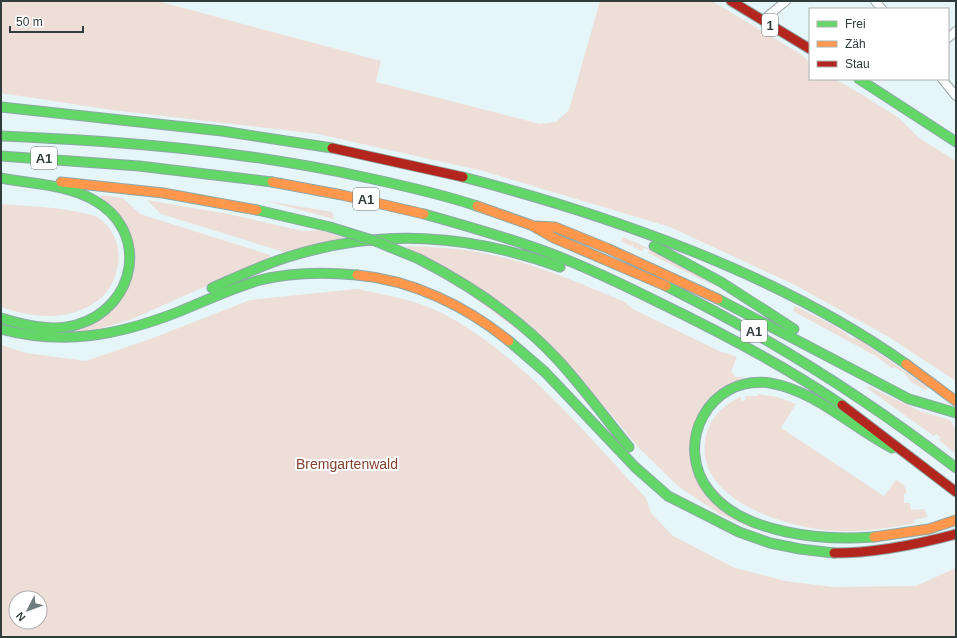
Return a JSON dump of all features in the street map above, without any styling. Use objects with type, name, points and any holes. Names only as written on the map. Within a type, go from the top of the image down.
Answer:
[{"type":"main road","name":"1","points":[[731,1],[809,48]]},
{"type":"main road","points":[[861,80],[956,142]]},
{"type":"main road","points":[[1,107],[202,128],[290,141],[382,158],[579,209],[611,220],[701,256],[779,290],[836,320],[886,350],[917,371],[956,401]]},
{"type":"main road","name":"A1","points":[[1,136],[133,144],[284,162],[360,177],[415,190],[491,211],[534,226],[554,238],[598,255],[689,296],[761,334],[856,394],[956,468]]},
{"type":"main road","name":"A1","points":[[1,156],[94,161],[272,181],[356,197],[446,219],[505,238],[561,258],[631,290],[715,330],[798,376],[911,456],[956,492]]},
{"type":"main road","points":[[1,178],[76,183],[171,193],[259,209],[330,227],[375,241],[419,259],[476,291],[524,327],[558,360],[642,462],[660,480],[706,516]]},
{"type":"main road","points":[[1,178],[72,191],[93,199],[116,217],[123,227],[130,251],[131,265],[124,288],[117,298],[100,314],[88,320],[75,325],[56,328],[36,327],[1,318]]},
{"type":"main road","points":[[506,189],[609,226],[678,257],[751,300],[796,330],[834,360]]},
{"type":"main road","points":[[534,226],[555,227],[622,255],[696,288],[909,399],[956,413]]},
{"type":"main road","points":[[126,329],[240,275],[287,256],[330,245],[402,237],[464,241],[492,246],[519,253],[631,290]]},
{"type":"main road","points":[[1,329],[40,338],[68,340],[94,337],[126,329],[166,316],[237,288],[280,276],[345,273],[398,282],[436,295],[478,318],[512,342],[563,389],[654,485],[676,503],[749,537],[776,545],[828,553],[855,554],[906,548],[956,534]]},
{"type":"main road","points":[[911,456],[874,440],[819,401],[796,390],[768,383],[743,384],[731,388],[716,398],[700,418],[693,442],[696,467],[702,480],[710,491],[732,511],[761,524],[816,536],[856,539],[903,535],[947,524],[956,520]]},
{"type":"street","points":[[763,20],[786,1]]},
{"type":"street","points":[[943,80],[956,96]]},
{"type":"green space","points":[[1,1],[157,1],[381,61],[376,82],[540,124],[556,122],[569,110],[600,1],[712,1],[802,55],[809,62],[809,80],[837,80],[899,118],[919,138],[956,161],[956,381],[887,336],[795,285],[670,227],[483,171],[318,134],[112,110],[1,93]]},
{"type":"green space","points":[[102,195],[123,198],[140,214],[270,255],[271,257],[130,320],[98,329],[68,333],[107,315],[134,247],[101,198]]},
{"type":"green space","points":[[147,200],[228,214],[303,231],[319,230],[346,238],[284,252],[161,214]]},
{"type":"green space","points":[[267,201],[332,212],[334,219]]},
{"type":"green space","points":[[1,204],[63,209],[97,217],[106,224],[116,241],[118,261],[117,271],[105,294],[85,308],[76,312],[57,316],[38,316],[1,307]]},
{"type":"green space","points":[[623,237],[655,251],[720,289],[648,253],[649,250],[644,248],[642,251],[633,247],[634,243],[631,246],[621,241]]},
{"type":"green space","points":[[405,246],[467,250],[505,258],[539,268],[623,301],[633,309],[721,352],[737,357],[731,371],[735,377],[744,377],[717,391],[690,463],[756,530],[720,514],[679,487],[640,449],[579,376]]},
{"type":"green space","name":"Bremgartenwald","points":[[357,289],[411,301],[432,308],[471,331],[526,373],[576,422],[646,498],[651,513],[673,536],[735,568],[785,581],[833,587],[916,586],[956,568],[956,637],[1,637],[1,345],[26,353],[86,361],[153,338],[250,300]]},
{"type":"green space","points":[[795,306],[836,327],[852,338],[857,338],[928,387],[926,390],[911,382],[904,372],[894,367],[893,369],[876,356],[793,311]]},
{"type":"green space","points":[[868,386],[920,411],[950,420],[956,430],[956,454],[939,440],[941,438],[936,434],[934,436],[867,388]]},
{"type":"green space","points":[[758,394],[777,397],[796,404],[781,428],[884,496],[896,480],[904,485],[907,493],[904,494],[904,503],[910,503],[911,510],[924,509],[928,517],[914,520],[915,523],[876,529],[837,531],[818,529],[796,525],[773,518],[751,508],[731,496],[716,481],[706,463],[706,434],[712,421],[728,404],[741,397],[742,401],[746,400],[745,396],[758,396]]},
{"type":"traffic: fast","points":[[861,80],[956,142]]},
{"type":"traffic: fast","points":[[1,107],[222,131],[332,148]]},
{"type":"traffic: fast","points":[[1,136],[139,144],[231,154],[323,169],[396,184],[477,206]]},
{"type":"traffic: fast","points":[[1,156],[139,166],[272,182]]},
{"type":"traffic: fast","points":[[463,177],[578,210],[693,251],[804,302],[857,332],[906,364]]},
{"type":"traffic: fast","points":[[1,178],[59,187],[71,190],[92,199],[111,213],[123,229],[129,248],[129,267],[123,286],[113,302],[97,316],[76,325],[57,328],[38,327],[1,318]]},
{"type":"traffic: fast","points":[[257,210],[330,227]]},
{"type":"traffic: fast","points":[[424,214],[488,232],[566,259],[685,315],[754,351],[799,377],[842,405]]},
{"type":"traffic: fast","points":[[330,227],[375,241],[419,259]]},
{"type":"traffic: fast","points":[[212,288],[259,267],[288,257],[323,248],[357,242],[391,239],[425,239],[492,247],[560,267]]},
{"type":"traffic: fast","points":[[654,246],[721,282],[794,329]]},
{"type":"traffic: fast","points":[[419,259],[475,291],[526,329],[567,370],[629,447]]},
{"type":"traffic: fast","points":[[1,329],[47,337],[91,336],[134,327],[156,320],[250,283],[272,277],[308,273],[357,275]]},
{"type":"traffic: fast","points":[[666,286],[743,327],[816,370],[886,417],[956,468]]},
{"type":"traffic: fast","points":[[718,299],[909,399],[956,413]]},
{"type":"traffic: fast","points":[[509,341],[545,372],[635,467],[668,496],[739,532],[770,543],[800,549],[834,553]]},
{"type":"traffic: fast","points":[[874,537],[832,538],[809,536],[763,526],[743,517],[725,506],[710,492],[699,473],[695,454],[696,434],[703,416],[714,401],[730,390],[748,383],[770,383],[787,387],[803,394],[892,448]]},
{"type":"traffic: slow","points":[[61,182],[163,193],[257,210]]},
{"type":"traffic: slow","points":[[272,182],[342,195],[424,214]]},
{"type":"traffic: slow","points":[[477,206],[531,225],[554,238],[666,286]]},
{"type":"traffic: slow","points":[[536,226],[555,227],[609,249],[718,299]]},
{"type":"traffic: slow","points":[[357,275],[398,282],[438,297],[475,317],[509,341]]},
{"type":"traffic: slow","points":[[906,364],[956,401]]},
{"type":"traffic: slow","points":[[874,537],[929,529],[956,520]]},
{"type":"traffic: jam","points":[[731,1],[809,48]]},
{"type":"traffic: jam","points":[[332,148],[463,177]]},
{"type":"traffic: jam","points":[[842,405],[956,492]]},
{"type":"traffic: jam","points":[[834,553],[865,552],[895,548],[956,534]]}]
